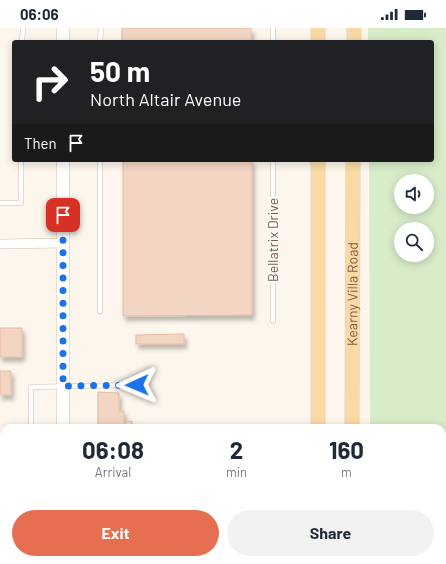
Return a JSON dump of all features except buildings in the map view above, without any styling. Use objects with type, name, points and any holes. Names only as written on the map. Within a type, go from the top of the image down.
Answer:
[{"type":"main road","points":[[318,28],[318,40]]},
{"type":"main road","points":[[354,28],[354,40]]},
{"type":"main road","points":[[318,162],[318,424]]},
{"type":"main road","name":"Kearny Villa Road","points":[[352,424],[353,162]]},
{"type":"street","points":[[63,28],[63,40]]},
{"type":"street","points":[[63,162],[63,424]]},
{"type":"street","points":[[0,244],[62,243]]},
{"type":"lane","points":[[22,28],[22,40]]},
{"type":"lane","points":[[100,28],[100,40]]},
{"type":"lane","points":[[273,28],[273,40]]},
{"type":"lane","points":[[0,203],[21,203],[22,162]]},
{"type":"lane","points":[[100,162],[100,311]]},
{"type":"lane","name":"Bellatrix Drive","points":[[273,162],[273,321]]},
{"type":"lane","points":[[31,424],[31,387],[137,385]]},
{"type":"green space","points":[[368,28],[446,28],[446,424],[370,424],[369,162],[434,162],[434,40],[368,40]]},
{"type":"route","points":[[63,215],[63,386],[137,385]]}]
